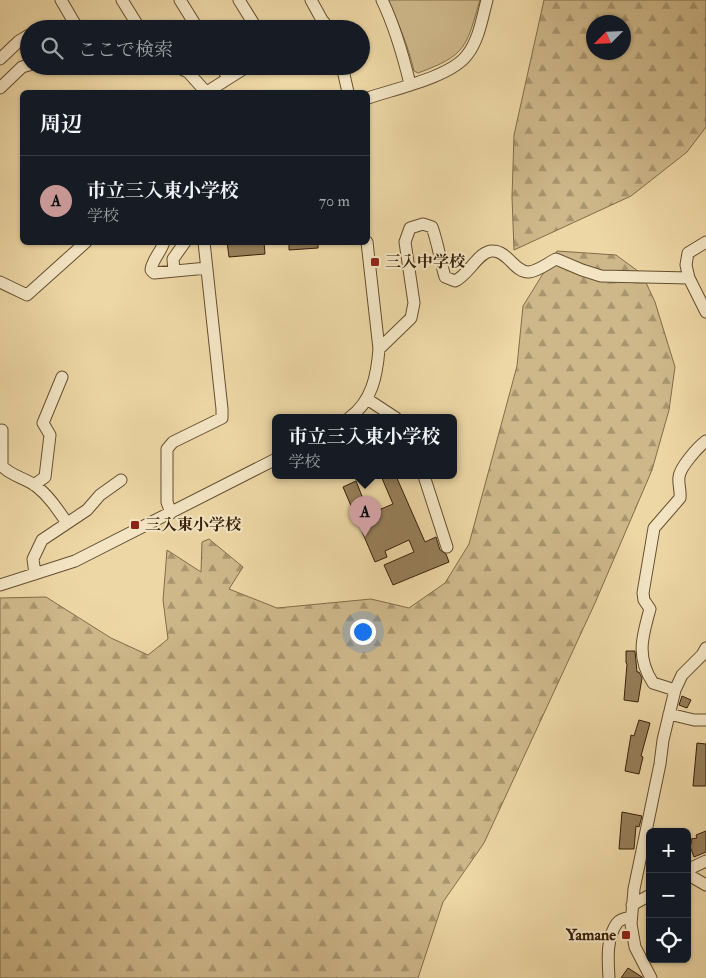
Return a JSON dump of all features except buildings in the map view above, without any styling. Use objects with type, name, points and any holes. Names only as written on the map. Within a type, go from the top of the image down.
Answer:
[{"type":"street","points":[[61,0],[73,20]]},
{"type":"street","points":[[122,0],[134,20]]},
{"type":"street","points":[[180,0],[192,20]]},
{"type":"street","points":[[239,0],[251,20]]},
{"type":"street","points":[[311,0],[323,20]]},
{"type":"street","points":[[382,0],[403,53],[410,84]]},
{"type":"street","points":[[370,97],[440,74],[456,66],[467,56],[476,39],[487,0]]},
{"type":"street","points":[[0,59],[20,40]]},
{"type":"street","points":[[0,88],[20,69]]},
{"type":"street","points":[[191,75],[205,90]]},
{"type":"street","points":[[210,90],[233,75]]},
{"type":"street","points":[[344,75],[348,90]]},
{"type":"street","points":[[379,349],[411,318],[414,303],[405,242],[410,228],[424,224],[432,227],[446,277],[455,281],[463,278],[481,255],[492,251],[502,254],[523,271],[528,272],[537,270],[544,264],[556,259],[601,276],[689,278]]},
{"type":"street","points":[[706,242],[688,253],[686,265],[689,278],[706,312]]},
{"type":"street","points":[[0,282],[27,295],[83,245]]},
{"type":"street","points":[[163,245],[152,265],[151,270],[154,273],[207,268]]},
{"type":"street","points":[[174,271],[173,260],[183,245]]},
{"type":"street","points":[[171,513],[167,502],[167,449],[173,442],[222,418],[204,245]]},
{"type":"street","points":[[355,414],[367,399],[375,380],[379,349],[366,245]]},
{"type":"street","points":[[34,485],[45,477],[50,435],[43,424],[62,377]]},
{"type":"street","points":[[367,399],[390,414]]},
{"type":"street","points":[[2,430],[1,466],[7,472],[34,485],[48,497],[67,523]]},
{"type":"street","points":[[675,690],[653,683],[643,663],[642,636],[650,609],[644,600],[643,593],[654,528],[680,498],[680,472],[693,453],[706,442]]},
{"type":"street","points":[[0,585],[75,561],[272,461]]},
{"type":"street","points":[[425,479],[447,547]]},
{"type":"street","points":[[35,574],[33,560],[42,540],[87,510],[100,495],[121,480]]},
{"type":"street","points":[[651,978],[635,947],[631,911],[675,690],[682,675],[704,653]]},
{"type":"street","points":[[669,714],[694,720],[706,720]]},
{"type":"street","points":[[691,868],[706,861]]},
{"type":"street","points":[[691,876],[706,885]]},
{"type":"street","points":[[609,978],[610,942],[616,924],[646,898]]},
{"type":"green space","points":[[387,0],[480,0],[471,29],[462,47],[446,61],[418,73],[414,71],[403,35]]},
{"type":"green space","points":[[544,0],[706,0],[706,127],[687,152],[631,196],[514,250],[512,197],[514,135]]},
{"type":"green space","points":[[557,251],[616,255],[642,274],[655,302],[675,367],[669,410],[652,470],[595,603],[484,843],[443,902],[418,978],[0,978],[0,598],[46,597],[111,638],[148,655],[168,639],[163,600],[167,550],[201,572],[202,542],[209,539],[243,567],[229,589],[277,608],[371,599],[409,608],[445,583],[469,544],[517,366],[523,306]]},
{"type":"place","name":"三入中学校","points":[[375,262]]},
{"type":"place","name":"三入東小学校","points":[[135,525]]},
{"type":"place","name":"市立三入東小学校","points":[[365,537]]},
{"type":"place","name":"Yamane","points":[[626,935]]}]
